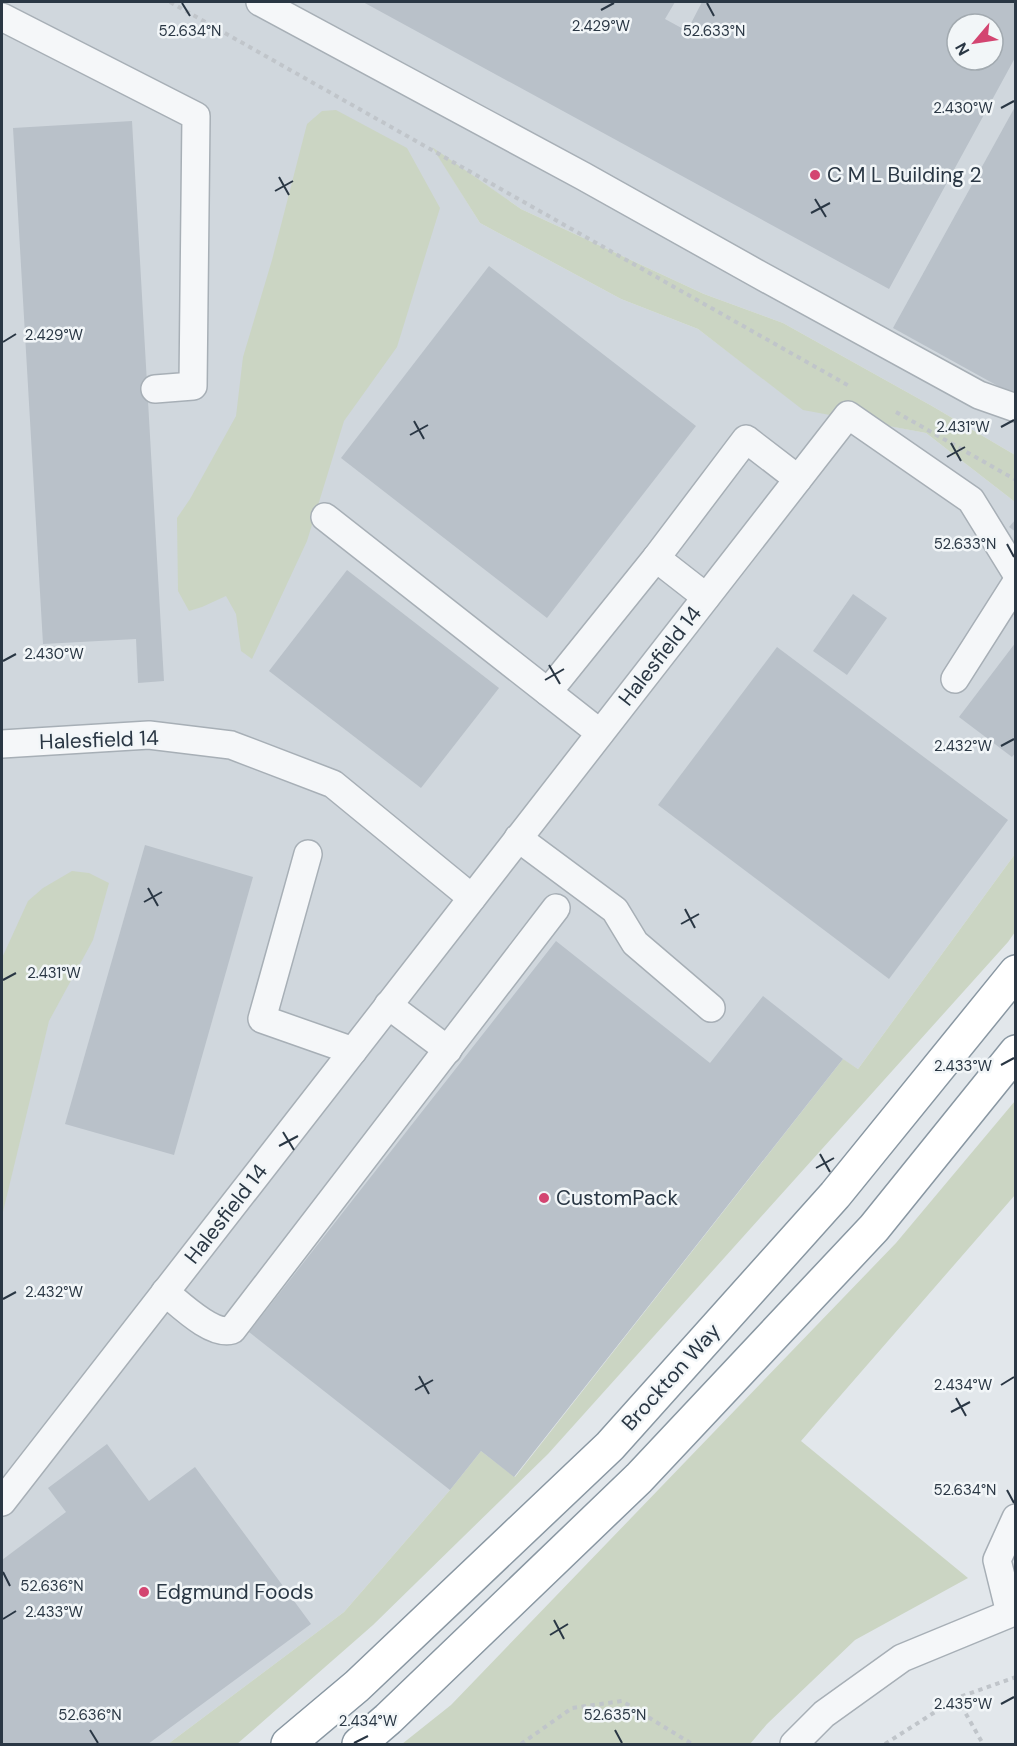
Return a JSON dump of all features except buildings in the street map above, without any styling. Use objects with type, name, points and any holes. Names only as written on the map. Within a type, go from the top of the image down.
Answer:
[{"type":"highway","name":"Brockton Way","points":[[288,1744],[357,1686],[610,1446],[835,1195],[1016,972]]},
{"type":"highway","name":"Brockton Way","points":[[359,1744],[388,1719],[639,1478],[874,1228],[1016,1052]]},
{"type":"street","points":[[260,2],[584,176],[979,395],[1016,408]]},
{"type":"street","points":[[2,17],[196,116],[193,386],[155,389]]},
{"type":"street","name":"Halesfield 14","points":[[2,1502],[848,415],[971,500],[1016,573]]},
{"type":"street","points":[[548,692],[656,558],[746,439],[798,479]]},
{"type":"street","points":[[325,517],[600,733]]},
{"type":"street","points":[[656,558],[706,597]]},
{"type":"street","points":[[955,679],[1016,583]]},
{"type":"street","name":"Halesfield 14","points":[[2,744],[149,735],[231,745],[333,784],[472,898]]},
{"type":"street","points":[[518,838],[615,910],[635,943],[711,1008]]},
{"type":"street","points":[[308,854],[262,1019],[353,1051]]},
{"type":"street","points":[[165,1292],[211,1328],[225,1332],[232,1330],[556,908]]},
{"type":"street","points":[[388,1005],[448,1050]]},
{"type":"street","points":[[794,1744],[824,1714],[902,1658],[1013,1612],[997,1560],[1016,1518]]},
{"type":"path","points":[[170,2],[851,387]]},
{"type":"path","points":[[892,410],[1016,480]]},
{"type":"path","points":[[885,1744],[957,1698],[1016,1677]]},
{"type":"path","points":[[957,1698],[983,1744]]},
{"type":"path","points":[[520,1744],[572,1708],[622,1701],[692,1744]]},
{"type":"shaded area","points":[[2,2],[1015,2],[1015,455],[783,323],[704,294],[521,209],[434,149],[480,223],[621,299],[698,329],[803,409],[926,433],[1015,502],[1015,854],[858,1069],[842,1059],[514,1477],[481,1451],[344,1612],[168,1744],[2,1744]]},
{"type":"green space","points":[[336,110],[407,148],[440,208],[397,347],[344,421],[307,541],[252,659],[241,651],[236,614],[226,596],[189,611],[178,591],[177,518],[236,416],[243,357],[272,260],[307,124],[322,111]]},
{"type":"green space","points":[[432,147],[521,209],[704,294],[783,323],[1015,455],[1015,502],[926,433],[803,410],[698,329],[621,299],[480,223]]},
{"type":"green space","points":[[1015,854],[1015,932],[1008,942],[548,1454],[373,1625],[237,1744],[168,1744],[344,1612],[481,1451],[515,1477],[843,1059],[858,1069]]},
{"type":"green space","points":[[72,871],[89,873],[109,883],[93,940],[49,1021],[2,1216],[2,958],[28,901],[43,888]]},
{"type":"green space","points":[[1015,1101],[1015,1195],[801,1441],[968,1578],[855,1640],[767,1724],[750,1744],[402,1744],[451,1705],[896,1243]]},
{"type":"place","name":"C M L Building 2","points":[[815,175]]},
{"type":"place","name":"CustomPack","points":[[544,1198]]},
{"type":"place","name":"Edgmund Foods","points":[[144,1592]]}]
